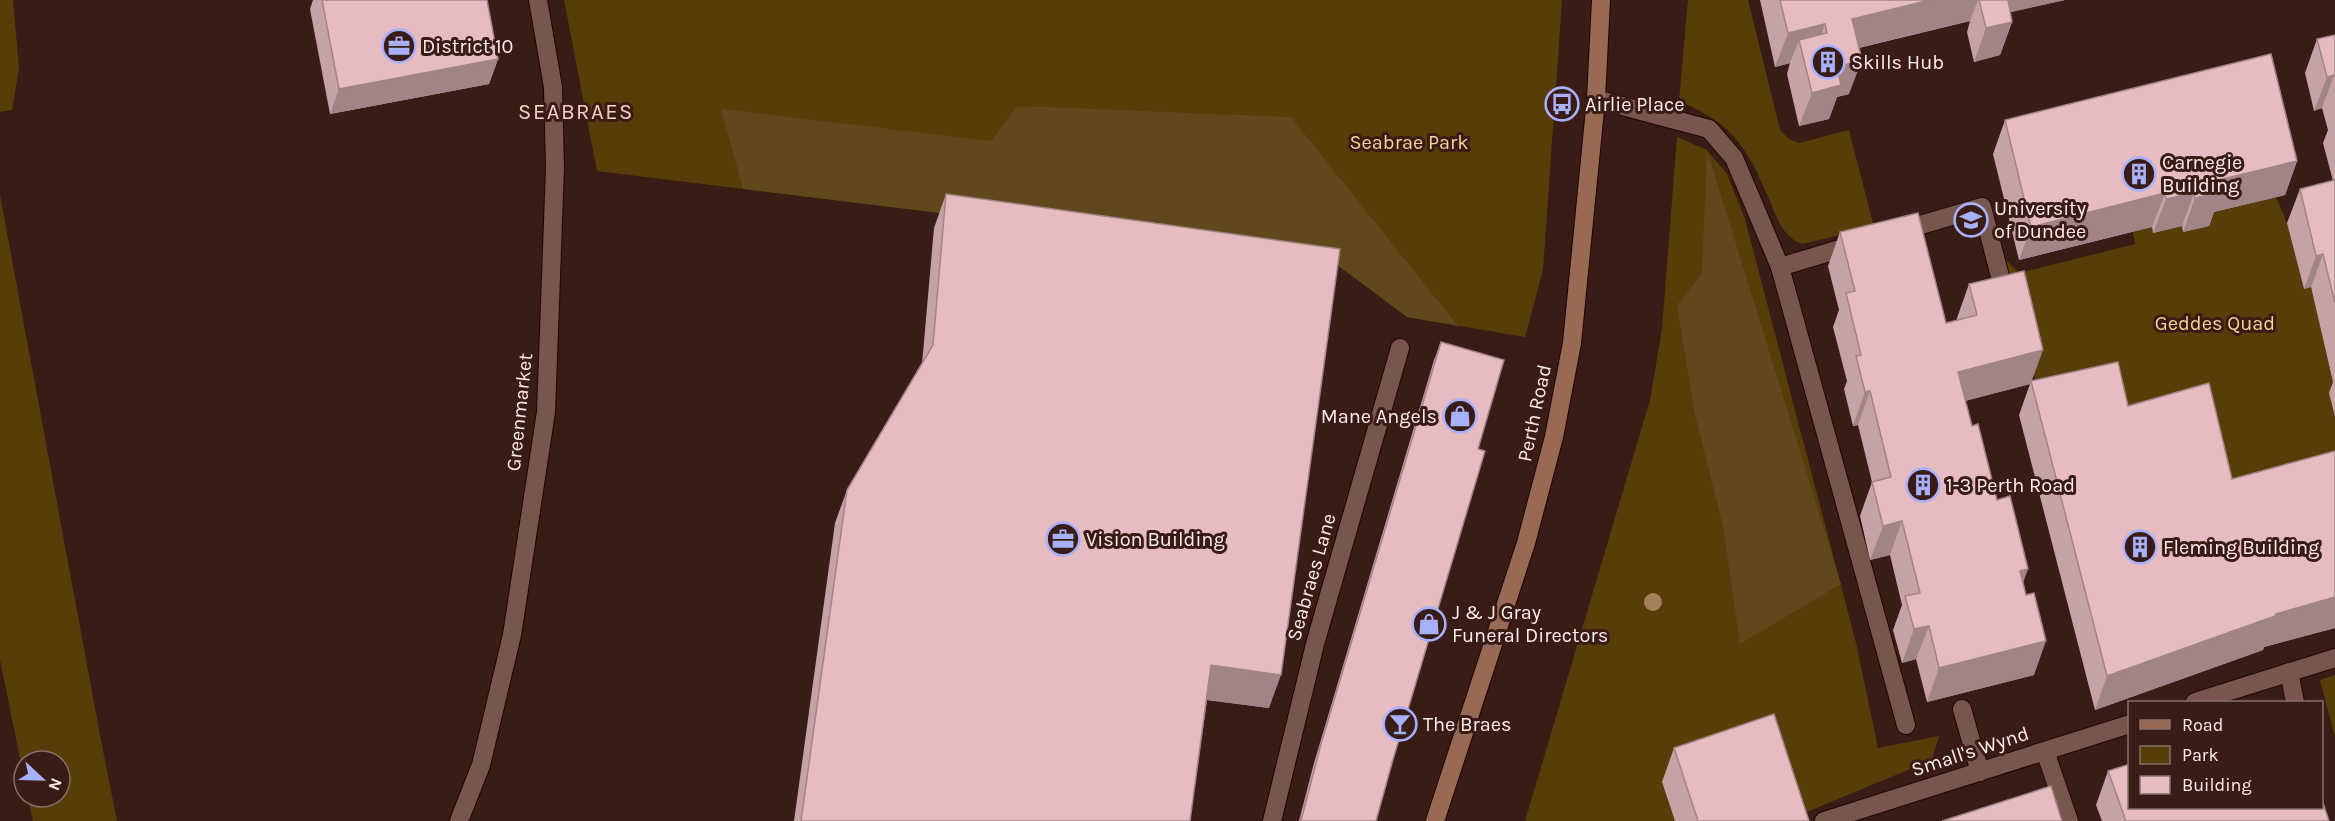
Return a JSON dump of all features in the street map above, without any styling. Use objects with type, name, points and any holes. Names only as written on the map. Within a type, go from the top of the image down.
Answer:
[{"type":"street","name":"Greenmarket","points":[[459,821],[481,765],[512,635],[546,412],[555,168],[553,87],[538,0]]},
{"type":"street","name":"Perth Road","points":[[1435,821],[1526,543],[1554,437],[1572,343],[1596,99],[1601,0]]},
{"type":"street","points":[[1596,99],[1709,129],[1734,158],[1780,267],[1906,725]]},
{"type":"street","points":[[1780,267],[1982,207],[2001,284]]},
{"type":"street","name":"Seabraes Lane","points":[[1272,821],[1315,644],[1400,348]]},
{"type":"street","points":[[2198,701],[2335,658]]},
{"type":"street","points":[[2289,672],[2295,701]]},
{"type":"street","points":[[1962,709],[1980,772]]},
{"type":"street","name":"Small's Wynd","points":[[1824,821],[2128,725]]},
{"type":"street","points":[[2045,751],[2069,821]]},
{"type":"green space","points":[[0,0],[13,0],[19,68],[12,110],[0,112]]},
{"type":"green space","name":"Seabrae Park","points":[[564,0],[1562,0],[1543,270],[1525,337],[1407,317],[1332,261],[597,171]]},
{"type":"green space","points":[[1688,0],[1748,0],[1780,130],[1789,139],[1799,143],[1849,130],[1874,227],[1802,244],[1794,240],[1783,229],[1752,163],[1735,138],[1714,119],[1679,101]]},
{"type":"green space","points":[[1677,137],[1707,150],[1727,174],[1745,219],[1856,643],[1878,748],[1939,736],[1932,760],[1785,821],[1662,782],[1675,821],[1525,821],[1650,400],[1662,329]]},
{"type":"green space","points":[[0,195],[117,821],[33,821],[30,809],[72,809],[72,749],[18,749],[0,660]]},
{"type":"green space","name":"Geddes Quad","points":[[2276,197],[2287,223],[2304,289],[2311,287],[2335,390],[2329,393],[2335,419],[2335,482],[2220,513],[2040,398],[2011,285],[1995,249],[2019,273],[2135,244],[2133,232],[2152,227],[2154,233],[2182,226],[2183,232],[2209,226],[2206,214]]},
{"type":"green space","points":[[2335,675],[2335,737],[2320,680]]},
{"type":"shaded area","points":[[1017,106],[1291,117],[1458,326],[1407,317],[1332,261],[743,189],[721,109],[991,141]]},
{"type":"shaded area","points":[[1707,150],[1841,584],[1740,644],[1723,526],[1694,410],[1677,305],[1702,273]]},
{"type":"building","name":"District 10","points":[[322,0],[487,0],[498,59],[339,89]]},
{"type":"building","points":[[1780,0],[1930,0],[1852,19],[1862,60],[1837,67],[1841,85],[1812,93],[1799,40],[1827,33],[1825,24],[1788,33]]},
{"type":"building","points":[[1979,0],[2008,0],[2012,22],[1986,28]]},
{"type":"building","points":[[2335,35],[2335,77],[2334,75],[2327,77],[2317,39]]},
{"type":"building","name":"Carnegie Building","points":[[2271,54],[2297,161],[2218,180],[2221,192],[2195,198],[2194,193],[2166,199],[2165,193],[2031,227],[2005,120]]},
{"type":"building","points":[[2335,180],[2335,303],[2323,254],[2316,256],[2300,189]]},
{"type":"building","name":"Vision Building","points":[[946,194],[1340,249],[1281,675],[1211,665],[1190,821],[801,821],[847,490],[933,345]]},
{"type":"building","name":"1-3 Perth Road","points":[[1918,213],[1946,323],[1977,315],[1969,284],[2024,271],[2043,350],[1958,372],[1972,426],[1978,424],[1997,500],[2010,496],[2028,569],[2020,571],[2026,595],[2034,593],[2046,641],[1939,668],[1929,626],[1914,629],[1905,596],[1920,593],[1902,521],[1883,526],[1872,482],[1891,477],[1870,391],[1865,392],[1856,356],[1861,355],[1846,293],[1855,291],[1840,232]]},
{"type":"building","points":[[1441,342],[1504,360],[1478,449],[1485,451],[1376,821],[1301,821],[1321,744]]},
{"type":"building","name":"Fleming Building","points":[[2118,362],[2128,406],[2209,383],[2232,479],[2335,451],[2335,597],[2276,614],[2107,676],[2031,381]]},
{"type":"building","points":[[1774,714],[1809,821],[1698,821],[1674,748]]},
{"type":"building","points":[[2128,765],[2128,809],[2323,809],[2323,803],[2329,821],[2126,821],[2108,771]]},
{"type":"building","points":[[2051,786],[2062,821],[1942,821]]},
{"type":"place","name":"District 10","points":[[399,46]]},
{"type":"place","name":"Skills Hub","points":[[1828,62]]},
{"type":"place","name":"Airlie Place","points":[[1562,104]]},
{"type":"place","name":"Carnegie Building","points":[[2139,174]]},
{"type":"place","name":"University of Dundee","points":[[1971,220]]},
{"type":"place","name":"Mane Angels","points":[[1460,416]]},
{"type":"place","name":"1-3 Perth Road","points":[[1923,485]]},
{"type":"place","name":"Vision Building","points":[[1063,539]]},
{"type":"place","name":"Fleming Building","points":[[2140,547]]},
{"type":"place","name":"J & J Gray Funeral Directors","points":[[1429,624]]},
{"type":"place","name":"The Braes","points":[[1400,724]]},
{"type":"district","name":"SEABRAES","points":[[576,111]]}]
